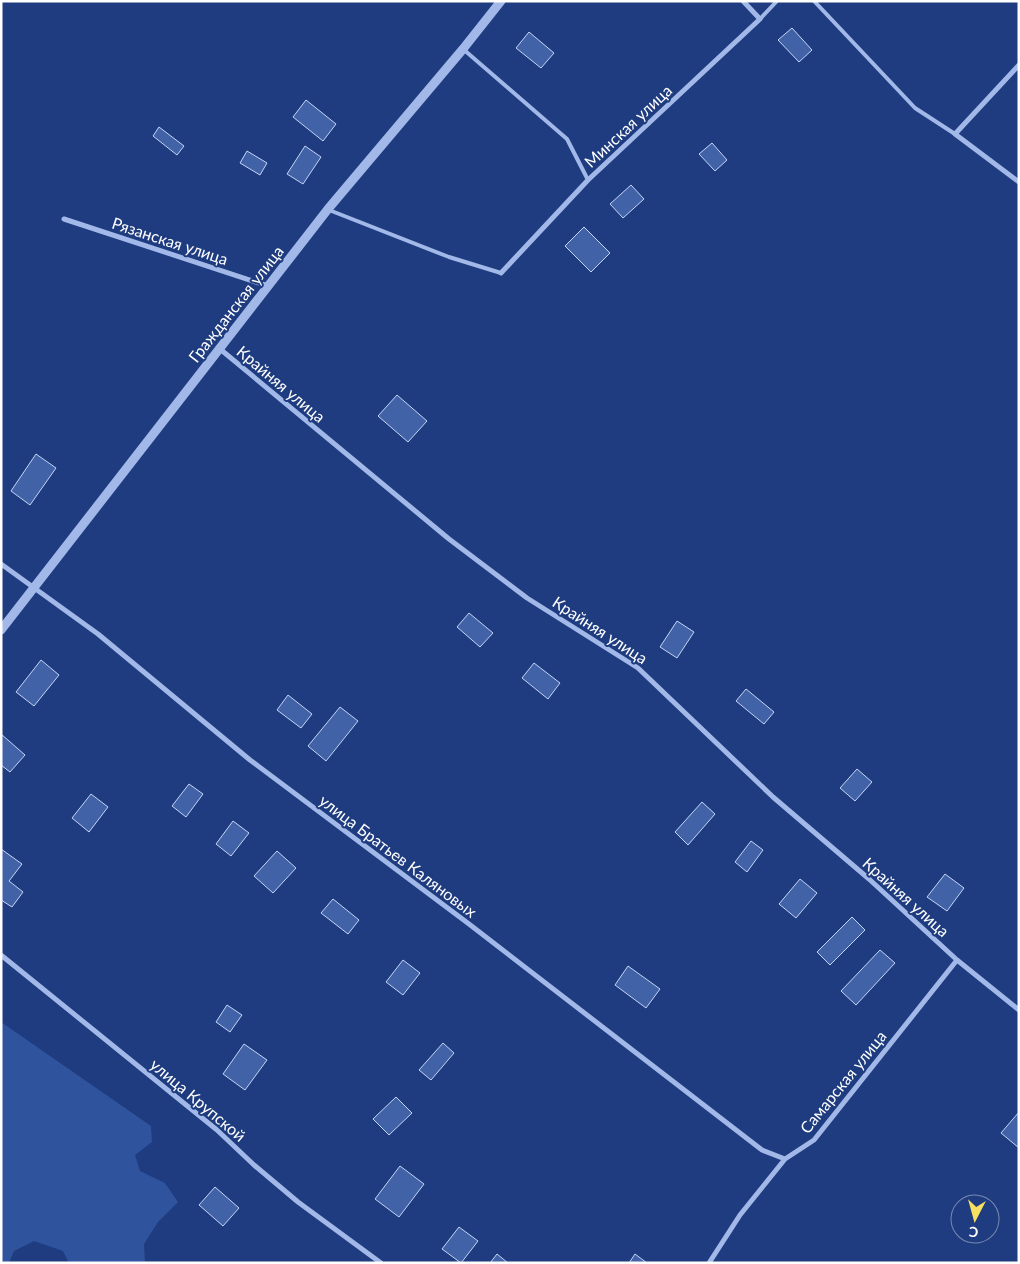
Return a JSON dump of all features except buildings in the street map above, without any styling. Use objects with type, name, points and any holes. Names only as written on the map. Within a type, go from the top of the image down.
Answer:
[{"type":"street","name":"Гражданская улица","points":[[1,630],[328,209],[501,1]]},
{"type":"street","points":[[743,1],[760,19]]},
{"type":"street","name":"Минская улица","points":[[500,273],[588,180],[760,19]]},
{"type":"street","points":[[1019,65],[955,134],[1019,182]]},
{"type":"street","name":"Рязанская улица","points":[[64,219],[268,286]]},
{"type":"street","name":"Крайняя улица","points":[[220,349],[449,539],[527,598],[638,668],[774,797],[869,879],[957,960],[1019,1010]]},
{"type":"street","name":"улица Братьев Каляновых","points":[[1,564],[98,634],[250,760],[468,924],[762,1150],[785,1159]]},
{"type":"street","name":"улица Крупской","points":[[1,955],[218,1130],[254,1165],[298,1202],[381,1263]]},
{"type":"street","name":"Самарская улица","points":[[709,1263],[740,1215],[785,1159],[814,1140],[957,960]]},
{"type":"lane","points":[[760,19],[777,1]]},
{"type":"lane","points":[[814,1],[915,108],[955,134]]},
{"type":"lane","points":[[463,49],[567,139],[588,180]]},
{"type":"lane","points":[[328,209],[449,257],[500,273]]},
{"type":"shaded area","points":[[1,1022],[151,1126],[152,1142],[135,1155],[140,1171],[165,1183],[178,1202],[158,1222],[144,1244],[145,1263],[69,1263],[63,1251],[34,1241],[14,1251],[9,1263],[1,1263]]}]
